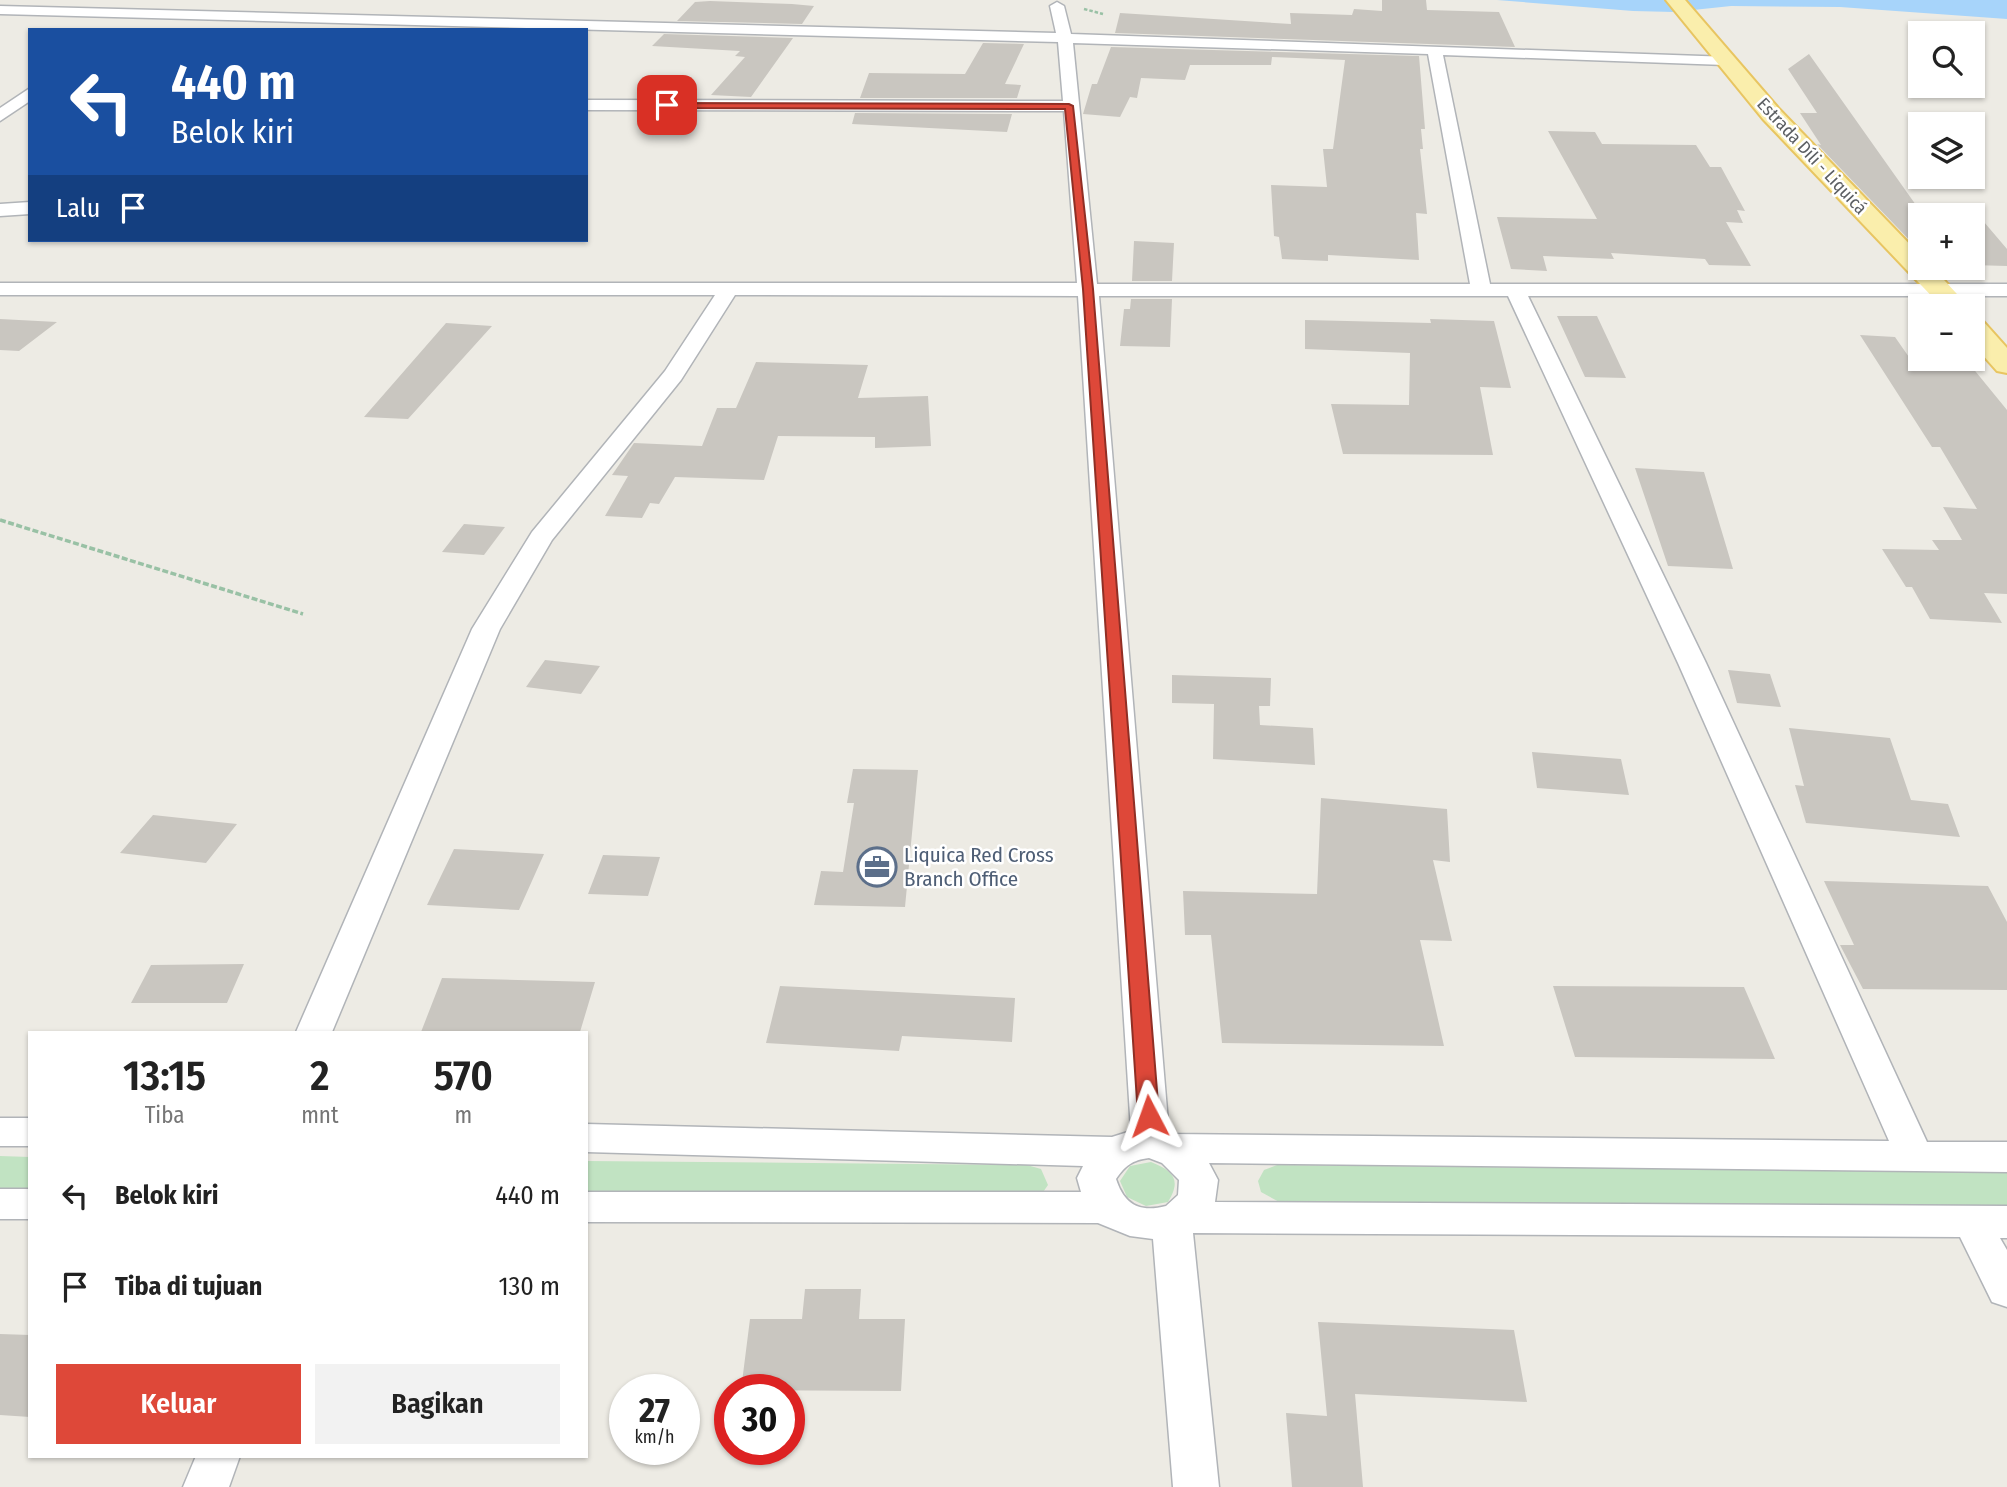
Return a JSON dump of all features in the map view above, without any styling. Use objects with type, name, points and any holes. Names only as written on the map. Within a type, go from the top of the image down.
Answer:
[{"type":"main road","name":"Estrada Díli - Liquicá","points":[[1683,7],[1771,114],[1943,294]]},
{"type":"main road","points":[[1985,340],[2007,365]]},
{"type":"street","points":[[117,28],[135,14],[136,8],[145,0]]},
{"type":"street","points":[[1057,6],[1065,38],[1069,106],[1088,289],[1160,1146]]},
{"type":"street","points":[[0,10],[1065,38],[1726,60]]},
{"type":"street","points":[[1435,50],[1481,288]]},
{"type":"street","points":[[0,116],[23,103]]},
{"type":"street","points":[[588,105],[1069,106]]},
{"type":"street","points":[[0,210],[28,208]]},
{"type":"street","points":[[1514,288],[1692,663],[1915,1157]]},
{"type":"street","points":[[0,289],[1514,288],[1908,297]]},
{"type":"street","points":[[314,1031],[486,629],[541,537],[673,375],[729,289]]},
{"type":"street","points":[[1977,294],[2007,290]]},
{"type":"street","points":[[0,1132],[28,1132]]},
{"type":"street","points":[[588,1138],[1113,1152],[1131,1145],[2007,1157]]},
{"type":"street","points":[[1160,1146],[1190,1162],[1200,1181],[1197,1201],[1177,1219]]},
{"type":"street","points":[[1107,1208],[1096,1178],[1113,1152]]},
{"type":"street","points":[[0,1204],[28,1204]]},
{"type":"street","points":[[588,1206],[1107,1208],[1126,1220],[1149,1225],[1177,1219],[1989,1222],[2007,1290]]},
{"type":"street","points":[[1177,1219],[1196,1487]]},
{"type":"street","points":[[206,1487],[217,1458]]},
{"type":"path","points":[[0,520],[303,614]]},
{"type":"green space","points":[[0,1156],[28,1157],[28,1202],[0,1201]]},
{"type":"green space","points":[[588,1161],[1027,1165],[1041,1169],[1048,1185],[1041,1195],[588,1203]]},
{"type":"green space","points":[[1151,1162],[1170,1173],[1175,1182],[1168,1202],[1146,1206],[1127,1197],[1120,1181],[1130,1166]]},
{"type":"green space","points":[[1277,1165],[2007,1172],[2007,1208],[1281,1203],[1261,1192],[1258,1181],[1264,1170]]},
{"type":"water","points":[[1497,0],[2007,0],[2007,19],[1840,7],[1731,6],[1674,12],[1633,11]]},
{"type":"building","points":[[1382,0],[1426,0],[1427,10],[1499,12],[1515,47],[1115,33],[1120,13],[1291,24],[1290,13],[1352,15],[1354,9],[1382,11]]},
{"type":"building","points":[[695,2],[814,6],[802,24],[677,21]]},
{"type":"building","points":[[664,34],[793,38],[751,97],[711,95],[745,57],[735,56],[740,51],[652,46]]},
{"type":"building","points":[[983,43],[1024,44],[1005,84],[1021,85],[1017,98],[860,98],[869,73],[965,74]]},
{"type":"building","points":[[1111,47],[1419,56],[1425,129],[1421,129],[1423,149],[1420,149],[1427,214],[1416,213],[1419,260],[1328,255],[1328,261],[1282,259],[1279,237],[1274,236],[1271,185],[1327,187],[1323,149],[1333,149],[1345,60],[1272,57],[1271,65],[1190,65],[1185,80],[1141,78],[1137,98],[1130,97],[1120,117],[1083,114],[1092,84],[1097,84]]},
{"type":"building","points":[[1809,54],[1915,203],[1908,203],[1908,239],[1817,144],[1821,145],[1800,113],[1817,113],[1788,69]]},
{"type":"building","points":[[855,113],[1012,114],[1007,132],[852,124]]},
{"type":"building","points":[[1548,131],[1595,132],[1602,144],[1696,145],[1710,167],[1721,167],[1745,211],[1737,210],[1743,223],[1726,222],[1751,266],[1709,265],[1705,259],[1611,253],[1614,259],[1543,256],[1547,271],[1511,269],[1497,217],[1597,219]]},
{"type":"building","points":[[1985,223],[2007,249],[2007,266],[1985,265]]},
{"type":"building","points":[[1134,241],[1174,243],[1172,281],[1132,281]]},
{"type":"building","points":[[1131,299],[1172,299],[1170,347],[1120,346],[1124,309],[1130,309]]},
{"type":"building","points":[[1557,316],[1597,316],[1626,378],[1585,377]]},
{"type":"building","points":[[0,319],[57,322],[19,351],[0,350]]},
{"type":"building","points":[[1430,319],[1494,321],[1511,388],[1480,387],[1493,455],[1343,454],[1331,404],[1409,405],[1410,353],[1305,349],[1305,320],[1431,323]]},
{"type":"building","points":[[446,323],[492,326],[408,419],[364,417]]},
{"type":"building","points":[[1860,335],[1895,337],[1908,356],[1908,371],[1975,371],[2007,410],[2007,594],[1984,593],[2002,623],[1930,619],[1912,587],[1906,587],[1882,549],[1939,550],[1932,540],[1962,540],[1943,507],[1977,509],[1940,447],[1932,447]]},
{"type":"building","points":[[756,362],[868,365],[858,398],[928,396],[931,446],[875,448],[875,437],[778,436],[764,480],[675,477],[659,504],[650,503],[642,518],[605,516],[628,476],[612,475],[634,443],[702,446],[717,408],[736,408]]},
{"type":"building","points":[[1635,468],[1704,472],[1733,569],[1668,566]]},
{"type":"building","points":[[464,524],[505,527],[484,555],[442,552]]},
{"type":"building","points":[[545,660],[600,666],[581,694],[526,687]]},
{"type":"building","points":[[1728,670],[1770,674],[1781,707],[1737,703]]},
{"type":"building","points":[[1172,675],[1271,678],[1270,706],[1259,706],[1260,725],[1313,728],[1315,765],[1213,759],[1214,704],[1172,703]]},
{"type":"building","points":[[1789,728],[1890,738],[1911,800],[1948,804],[1960,837],[1806,823],[1795,785],[1804,786]]},
{"type":"building","points":[[1532,752],[1621,759],[1629,795],[1537,788]]},
{"type":"building","points":[[853,769],[918,770],[905,907],[814,905],[821,871],[843,872],[854,803],[847,803]]},
{"type":"building","points":[[1321,798],[1447,809],[1450,862],[1433,860],[1452,941],[1420,940],[1444,1046],[1222,1043],[1211,935],[1185,935],[1183,891],[1317,894]]},
{"type":"building","points":[[153,815],[237,824],[206,863],[120,853]]},
{"type":"building","points":[[454,849],[544,854],[519,910],[427,905]]},
{"type":"building","points":[[603,855],[660,857],[648,896],[588,894]]},
{"type":"building","points":[[1824,881],[1988,886],[2007,922],[2007,990],[1863,989],[1840,945],[1854,945]]},
{"type":"building","points":[[244,964],[227,1003],[131,1003],[151,965]]},
{"type":"building","points":[[442,978],[595,982],[580,1031],[421,1031]]},
{"type":"building","points":[[780,986],[1015,998],[1012,1042],[902,1036],[899,1051],[766,1043]]},
{"type":"building","points":[[1553,986],[1744,987],[1775,1059],[1575,1057]]},
{"type":"building","points":[[805,1289],[861,1289],[859,1319],[905,1319],[901,1391],[805,1390],[805,1374],[743,1374],[750,1319],[802,1319]]},
{"type":"building","points":[[1318,1322],[1514,1330],[1527,1402],[1355,1394],[1363,1487],[1292,1487],[1286,1413],[1327,1416]]},
{"type":"building","points":[[0,1334],[28,1335],[28,1417],[0,1415]]},
{"type":"place","name":"Liquica Red Cross Branch Office","points":[[877,867]]},
{"type":"route","points":[[667,105],[1069,106],[1088,289],[1149,1116]]}]
